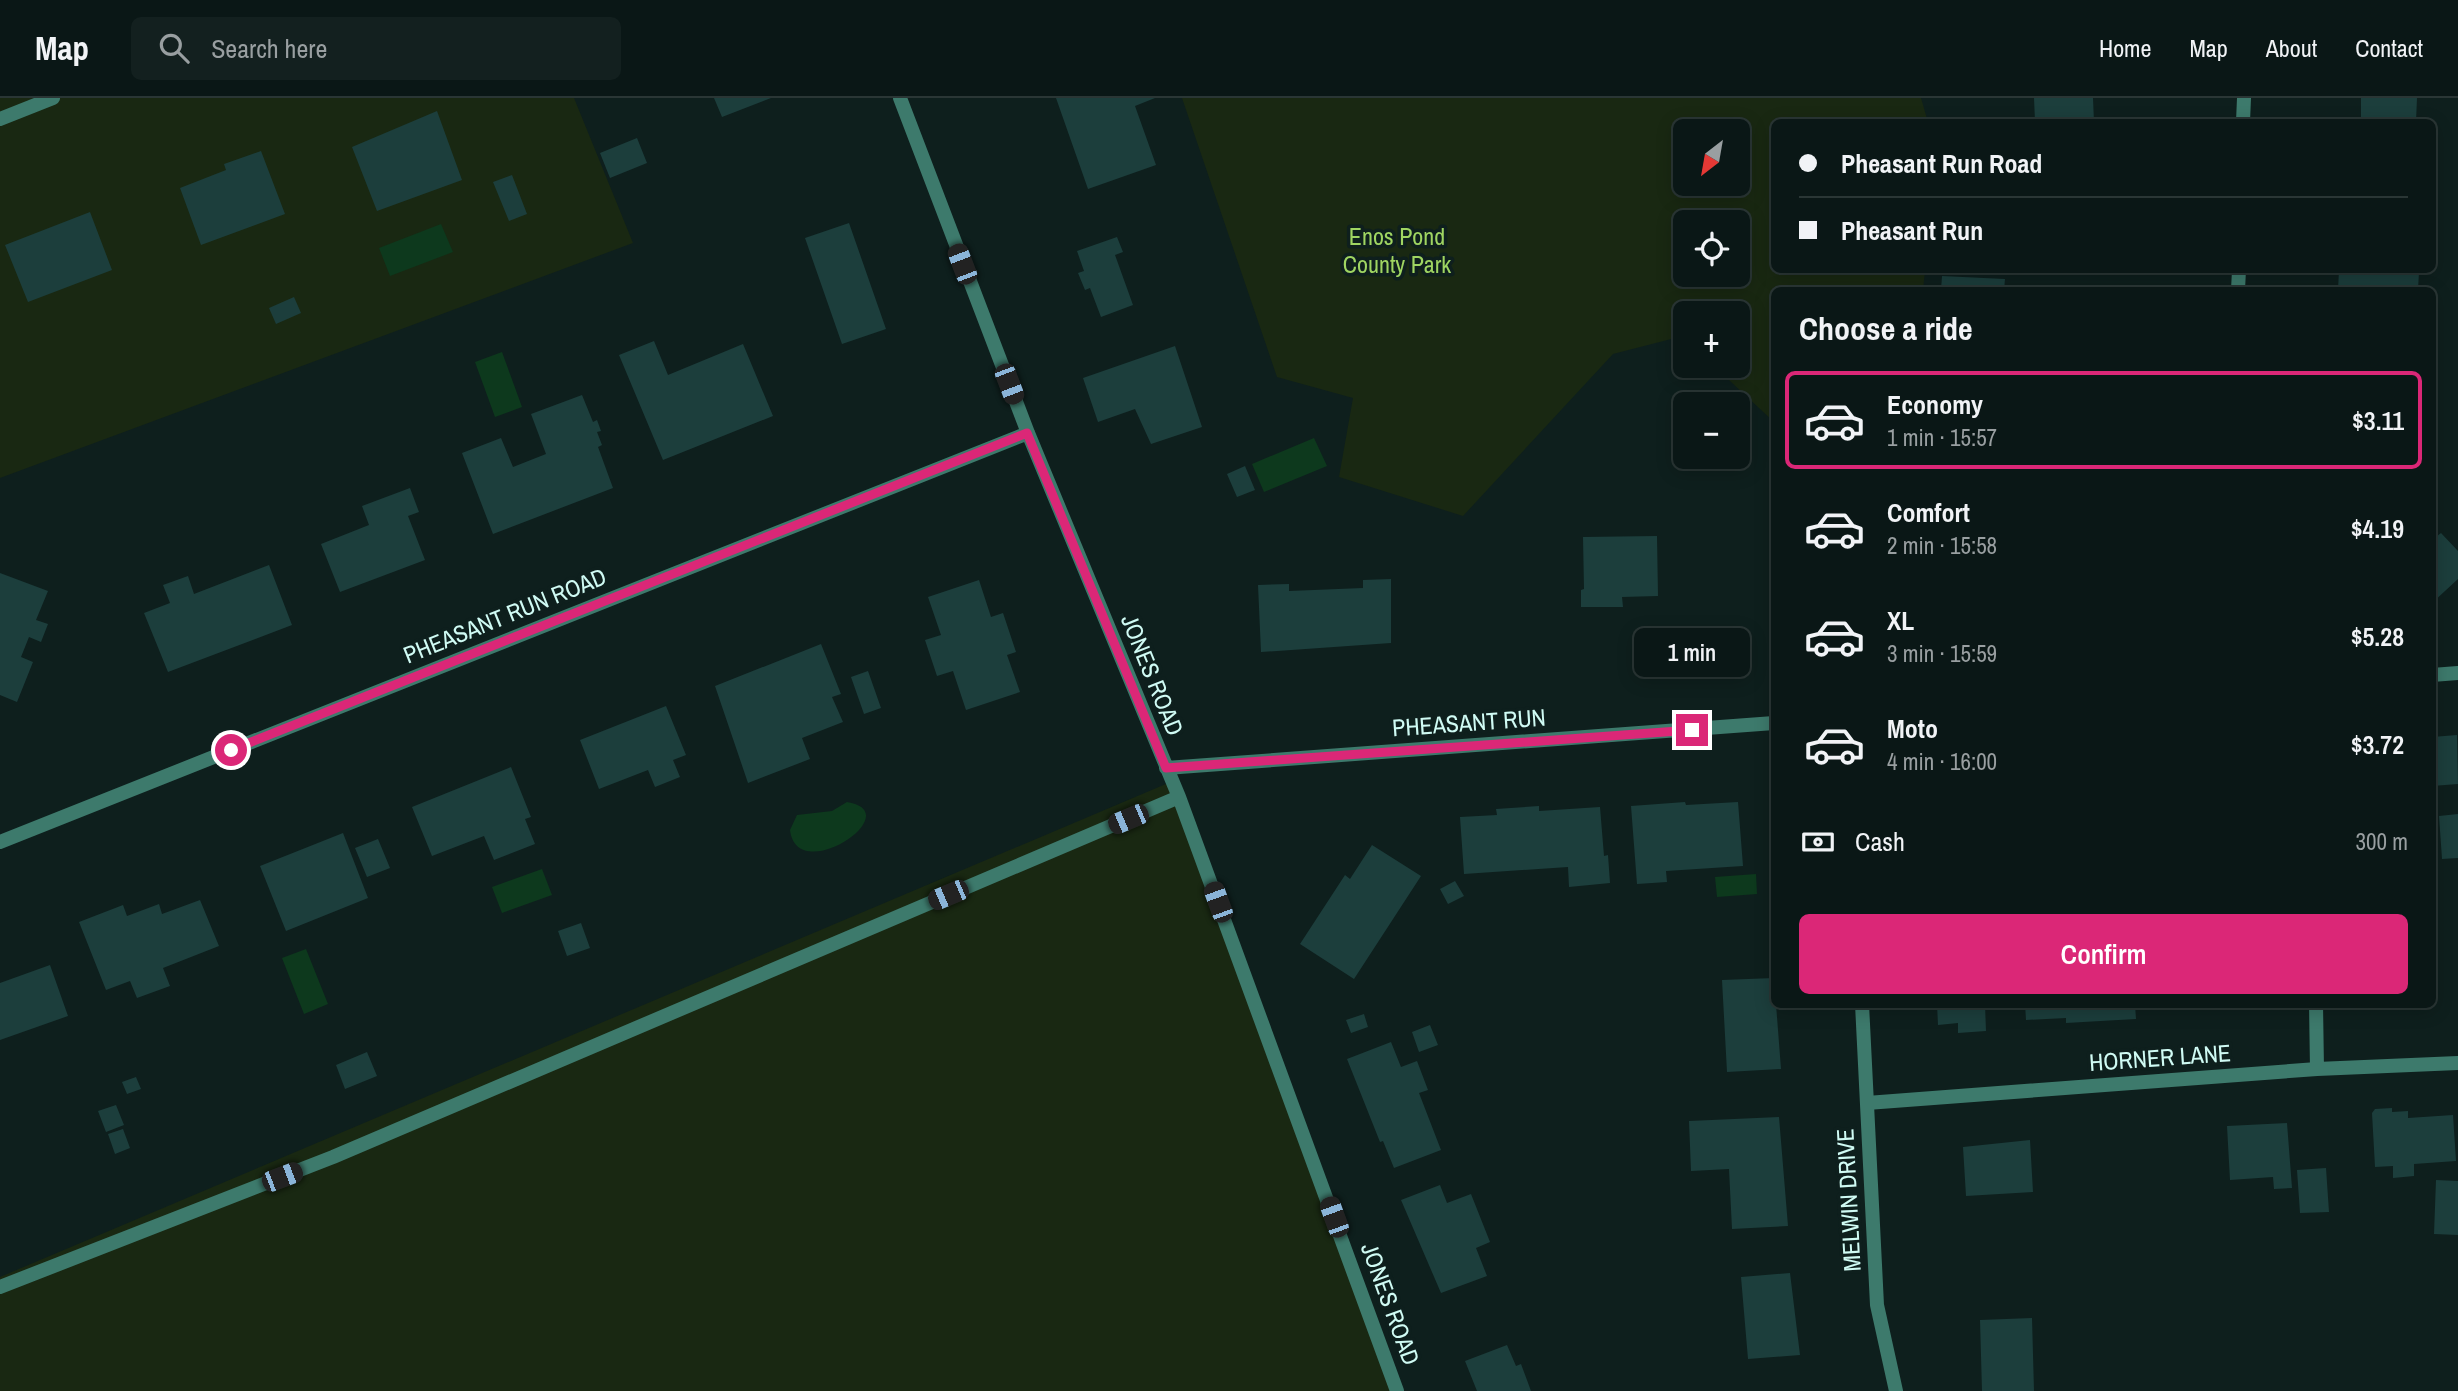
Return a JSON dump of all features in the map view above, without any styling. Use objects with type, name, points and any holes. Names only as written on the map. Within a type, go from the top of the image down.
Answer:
[{"type":"street","points":[[0,119],[53,98]]},
{"type":"street","name":"JONES ROAD","points":[[900,98],[1027,433],[1179,797],[1396,1391]]},
{"type":"street","points":[[2243,119],[2244,98]]},
{"type":"street","name":"PHEASANT RUN ROAD","points":[[0,842],[1027,433]]},
{"type":"street","points":[[2436,675],[2458,673]]},
{"type":"street","name":"PHEASANT RUN","points":[[1166,768],[1771,723]]},
{"type":"street","points":[[0,1287],[333,1157],[1179,797]]},
{"type":"street","name":"MELWIN DRIVE","points":[[1863,1008],[1877,1304],[1896,1391]]},
{"type":"street","points":[[2316,1008],[2317,1069]]},
{"type":"street","name":"HORNER LANE","points":[[1867,1103],[2317,1069],[2458,1063]]},
{"type":"green space","points":[[0,98],[574,98],[633,243],[0,478]]},
{"type":"green space","name":"Enos Pond County Park","points":[[1182,98],[1921,98],[1927,119],[1771,119],[1771,273],[1925,273],[1923,287],[1771,287],[1771,419],[1750,400],[1750,392],[1742,392],[1727,378],[1750,378],[1750,301],[1673,301],[1673,339],[1613,354],[1463,516],[1339,477],[1353,398],[1277,377]]},
{"type":"green space","points":[[1173,781],[1395,1391],[0,1391],[0,1277]]},
{"type":"shaded area","points":[[441,224],[453,252],[390,276],[379,248]]},
{"type":"shaded area","points":[[502,352],[522,407],[495,417],[475,362]]},
{"type":"shaded area","points":[[1314,438],[1327,466],[1264,492],[1252,464]]},
{"type":"shaded area","points":[[847,802],[863,808],[866,819],[858,831],[845,842],[828,849],[811,852],[797,846],[790,830],[797,815],[832,811]]},
{"type":"shaded area","points":[[542,869],[552,895],[502,913],[492,887]]},
{"type":"shaded area","points":[[1756,874],[1757,894],[1717,897],[1715,877]]},
{"type":"shaded area","points":[[306,949],[328,1004],[304,1014],[282,958]]},
{"type":"building","points":[[714,98],[771,98],[722,117]]},
{"type":"building","points":[[1056,98],[1155,98],[1135,106],[1156,165],[1088,189]]},
{"type":"building","points":[[2034,98],[2093,98],[2094,119],[2035,119]]},
{"type":"building","points":[[2361,98],[2417,98],[2416,119],[2361,119]]},
{"type":"building","points":[[437,111],[462,180],[377,211],[352,147]]},
{"type":"building","points":[[637,138],[647,163],[610,178],[600,153]]},
{"type":"building","points":[[261,151],[285,214],[201,245],[180,188],[226,170],[224,164]]},
{"type":"building","points":[[512,175],[527,214],[509,221],[493,182]]},
{"type":"building","points":[[90,212],[112,270],[28,302],[5,245]]},
{"type":"building","points":[[849,223],[886,329],[842,344],[805,238]]},
{"type":"building","points":[[1117,237],[1123,252],[1115,255],[1133,305],[1101,317],[1090,288],[1085,290],[1078,273],[1084,271],[1077,251]]},
{"type":"building","points":[[2339,273],[2419,273],[2418,287],[2338,287]]},
{"type":"building","points":[[1942,276],[2005,279],[2004,287],[1941,287]]},
{"type":"building","points":[[294,297],[301,313],[276,324],[269,308]]},
{"type":"building","points":[[654,341],[668,375],[743,344],[773,416],[663,460],[619,355]]},
{"type":"building","points":[[1175,346],[1202,427],[1151,444],[1135,409],[1098,422],[1083,378]]},
{"type":"building","points":[[582,395],[593,422],[597,420],[601,431],[597,432],[602,445],[598,447],[613,488],[493,534],[462,453],[501,438],[513,467],[546,454],[531,414]]},
{"type":"building","points":[[1245,466],[1255,490],[1237,497],[1227,474]]},
{"type":"building","points":[[410,488],[419,512],[408,516],[425,560],[340,592],[321,544],[369,525],[362,506]]},
{"type":"building","points":[[2441,533],[2458,551],[2458,579],[2436,599],[2436,537]]},
{"type":"building","points":[[1657,536],[1658,596],[1622,597],[1623,607],[1581,607],[1581,590],[1584,589],[1583,537]]},
{"type":"building","points":[[269,565],[292,625],[168,672],[144,613],[170,603],[163,585],[188,576],[194,594]]},
{"type":"building","points":[[0,573],[48,591],[36,620],[48,624],[41,642],[29,637],[21,657],[33,662],[17,702],[0,695]]},
{"type":"building","points":[[1391,579],[1391,643],[1261,652],[1258,585],[1289,584],[1289,591],[1363,588],[1363,580]]},
{"type":"building","points":[[979,580],[991,617],[1003,613],[1016,652],[1007,655],[1020,692],[966,710],[953,671],[937,676],[925,640],[941,635],[928,597]]},
{"type":"building","points":[[821,644],[841,694],[832,697],[843,722],[802,738],[810,759],[748,783],[715,686]]},
{"type":"building","points":[[868,671],[881,708],[864,714],[851,677]]},
{"type":"building","points":[[666,706],[686,755],[673,760],[680,777],[655,787],[648,770],[599,789],[580,740]]},
{"type":"building","points":[[2457,735],[2458,784],[2436,786],[2436,737]]},
{"type":"building","points":[[511,767],[531,817],[525,819],[535,844],[494,860],[484,836],[432,856],[412,807]]},
{"type":"building","points":[[1685,802],[1686,805],[1738,802],[1743,866],[1666,871],[1667,882],[1637,884],[1631,806]]},
{"type":"building","points":[[1539,806],[1539,811],[1600,807],[1604,856],[1608,855],[1610,883],[1569,887],[1568,867],[1464,874],[1460,817],[1497,815],[1496,809]]},
{"type":"building","points":[[2458,814],[2458,858],[2442,859],[2439,816]]},
{"type":"building","points":[[343,833],[368,898],[286,931],[260,866]]},
{"type":"building","points":[[378,839],[390,868],[367,877],[355,848]]},
{"type":"building","points":[[1372,845],[1421,876],[1354,979],[1300,944],[1345,875],[1350,879]]},
{"type":"building","points":[[1455,881],[1464,896],[1448,904],[1440,889]]},
{"type":"building","points":[[200,900],[219,946],[163,968],[170,986],[137,998],[130,981],[106,990],[79,922],[123,905],[127,916],[159,904],[162,914]]},
{"type":"building","points":[[581,923],[590,948],[567,956],[558,931]]},
{"type":"building","points":[[50,965],[68,1016],[0,1040],[0,983]]},
{"type":"building","points":[[1771,978],[1771,1008],[1776,1008],[1781,1069],[1727,1072],[1722,980]]},
{"type":"building","points":[[1937,1008],[1985,1008],[1986,1031],[1958,1033],[1958,1023],[1938,1025]]},
{"type":"building","points":[[2025,1008],[2135,1008],[2136,1019],[2066,1023],[2066,1018],[2026,1020]]},
{"type":"building","points":[[1364,1014],[1368,1027],[1351,1033],[1346,1020]]},
{"type":"building","points":[[1430,1025],[1438,1045],[1419,1052],[1412,1032]]},
{"type":"building","points":[[1391,1042],[1401,1067],[1417,1061],[1428,1090],[1419,1093],[1441,1150],[1394,1168],[1383,1141],[1380,1142],[1347,1059]]},
{"type":"building","points":[[367,1052],[377,1076],[345,1089],[336,1065]]},
{"type":"building","points":[[136,1077],[141,1089],[127,1094],[122,1082]]},
{"type":"building","points":[[116,1105],[124,1125],[106,1132],[98,1111]]},
{"type":"building","points":[[2392,1108],[2392,1112],[2408,1111],[2408,1118],[2453,1115],[2456,1161],[2414,1164],[2414,1176],[2393,1178],[2393,1166],[2375,1167],[2372,1113],[2375,1109]]},
{"type":"building","points":[[1779,1117],[1788,1226],[1732,1229],[1729,1169],[1691,1171],[1689,1121]]},
{"type":"building","points":[[2287,1123],[2292,1188],[2274,1189],[2273,1177],[2230,1180],[2227,1126]]},
{"type":"building","points":[[123,1129],[130,1148],[115,1154],[108,1134]]},
{"type":"building","points":[[2030,1140],[2033,1192],[1966,1196],[1963,1147]]},
{"type":"building","points":[[2326,1168],[2329,1212],[2300,1213],[2297,1170]]},
{"type":"building","points":[[2436,1180],[2458,1181],[2458,1235],[2434,1234]]},
{"type":"building","points":[[1440,1185],[1447,1203],[1471,1194],[1490,1242],[1476,1248],[1487,1276],[1441,1293],[1401,1200]]},
{"type":"building","points":[[1790,1273],[1800,1355],[1748,1359],[1741,1277]]},
{"type":"building","points":[[2032,1318],[2034,1391],[1982,1391],[1980,1320]]},
{"type":"building","points":[[1507,1345],[1516,1366],[1521,1364],[1531,1391],[1477,1391],[1465,1361]]},
{"type":"route","points":[[231,750],[1027,433],[1166,768],[1692,730]]}]
